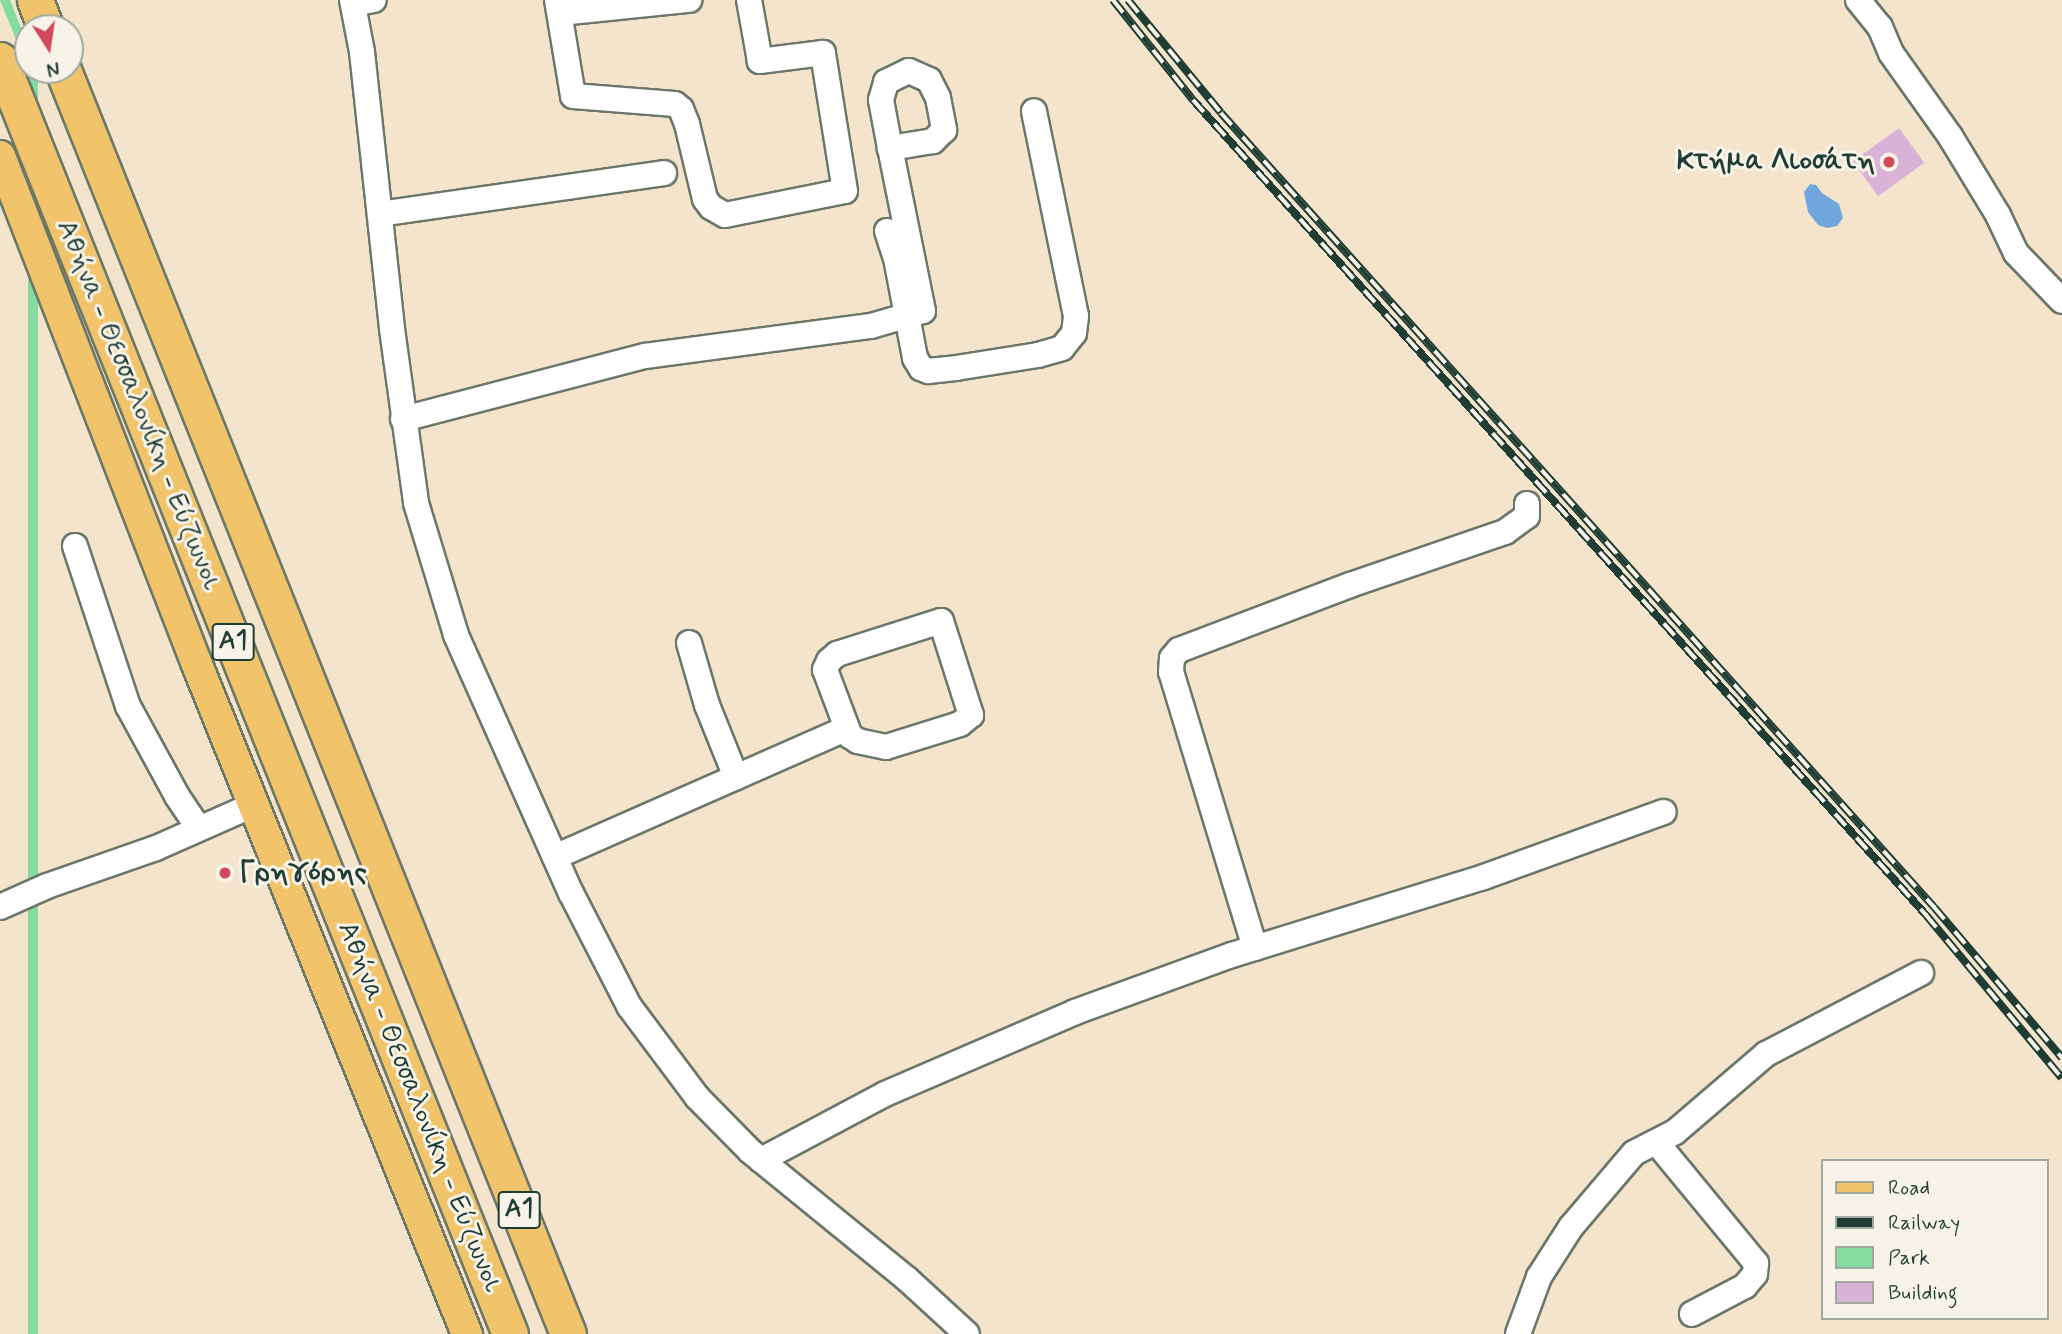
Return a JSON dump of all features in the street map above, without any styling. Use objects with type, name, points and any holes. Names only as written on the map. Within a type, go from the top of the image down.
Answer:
[{"type":"highway","name":"Αθήνα - Θεσσαλονίκη - Εύζωνοι","points":[[0,60],[510,1334]]},
{"type":"highway","name":"Αθήνα - Θεσσαλονίκη - Εύζωνοι","points":[[69,84],[568,1334]]},
{"type":"main road","points":[[0,156],[253,805],[467,1334]]},
{"type":"street","points":[[689,0],[558,7],[573,96],[675,104],[681,109],[705,199],[711,207],[725,215],[845,191],[823,53],[760,61],[749,0]]},
{"type":"street","points":[[1858,0],[1880,27],[1891,52],[1950,136],[1998,215],[2016,253],[2029,270],[2062,301]]},
{"type":"street","points":[[360,1],[363,65],[403,419],[416,503],[456,635],[555,857],[605,962],[647,1033],[697,1097],[761,1160],[907,1279],[967,1334]]},
{"type":"street","points":[[887,230],[896,258],[915,358],[921,368],[928,371],[1052,352],[1071,339],[1076,316],[1034,111]]},
{"type":"street","points":[[403,419],[645,356],[871,326],[923,311],[890,148]]},
{"type":"street","points":[[380,214],[664,173]]},
{"type":"street","points":[[1255,948],[1171,672],[1172,658],[1179,650],[1350,586],[1506,533],[1527,516],[1527,504]]},
{"type":"street","points":[[75,547],[128,706],[177,796],[198,827]]},
{"type":"street","points":[[941,621],[971,715],[960,724],[886,747],[858,741],[845,729],[825,670],[830,660],[837,654],[941,621]]},
{"type":"street","points":[[689,643],[706,705],[736,777]]},
{"type":"street","points":[[555,857],[845,729]]},
{"type":"street","points":[[0,907],[47,886],[156,848],[198,827],[253,805]]},
{"type":"street","points":[[761,1160],[886,1094],[1050,1023],[1255,948],[1484,877],[1664,812]]},
{"type":"street","points":[[1518,1334],[1539,1277],[1571,1227],[1634,1153],[1657,1143],[1766,1054],[1921,973]]},
{"type":"street","points":[[1657,1143],[1756,1263],[1755,1274],[1745,1286],[1692,1314]]},
{"type":"green space","points":[[0,0],[10,0],[15,14],[14,34]]},
{"type":"green space","points":[[28,84],[38,84],[38,1334],[28,1334]]},
{"type":"water","points":[[1810,184],[1816,185],[1822,193],[1839,204],[1843,218],[1837,226],[1827,228],[1818,225],[1808,212],[1804,192]]},
{"type":"building","name":"Κτήμα Λιοσάτη","points":[[1899,128],[1924,163],[1878,196],[1853,162]]},
{"type":"railway","points":[[1113,0],[1193,100],[1926,915],[2062,1078]]},
{"type":"railway","points":[[1128,0],[1221,113],[1934,907],[2062,1058]]},
{"type":"place","name":"Κτήμα Λιοσάτη","points":[[1889,162]]},
{"type":"place","name":"Γρηγόρης","points":[[225,873]]}]
